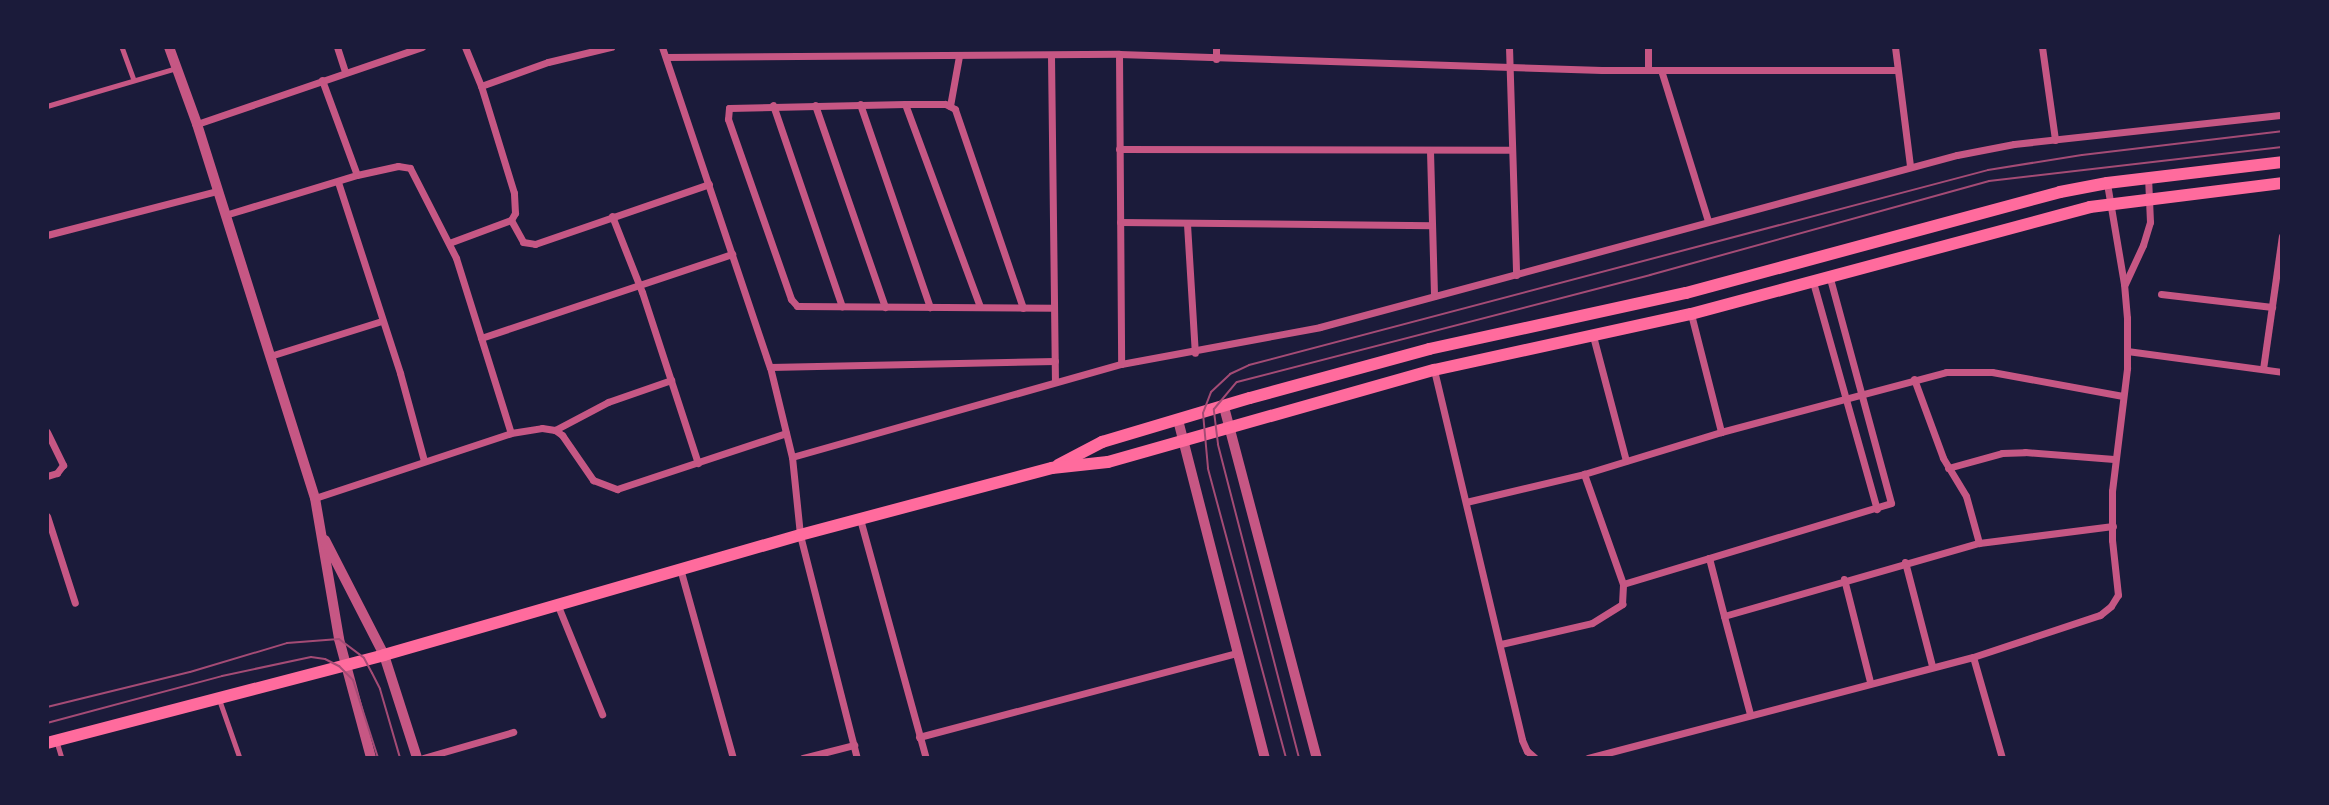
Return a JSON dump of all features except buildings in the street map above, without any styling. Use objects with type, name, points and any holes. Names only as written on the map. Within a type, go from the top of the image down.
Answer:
[{"type":"main road","points":[[1052,468],[1102,442],[1429,349],[1686,293],[2060,192],[2148,177],[2282,162]]},
{"type":"main road","points":[[52,742],[384,655],[681,572],[800,535],[1052,468],[1108,462],[1434,370],[1691,314],[2066,213],[2110,204],[2282,183]]},
{"type":"street","points":[[169,47],[197,124],[315,498],[346,664],[371,758]]},
{"type":"street","points":[[337,47],[345,72]]},
{"type":"street","points":[[197,124],[422,47]]},
{"type":"street","points":[[449,243],[511,220],[515,213],[514,193],[481,86],[465,47]]},
{"type":"street","points":[[481,86],[548,62],[611,47]]},
{"type":"street","points":[[662,47],[770,367],[792,457],[800,535],[857,758]]},
{"type":"street","points":[[734,47],[737,57]]},
{"type":"street","points":[[923,47],[923,56]]},
{"type":"street","points":[[1216,47],[1216,59]]},
{"type":"street","points":[[1509,47],[1516,275]]},
{"type":"street","points":[[1648,47],[1648,70]]},
{"type":"street","points":[[1895,47],[1910,166]]},
{"type":"street","points":[[2042,47],[2055,139]]},
{"type":"street","points":[[666,57],[1119,54],[1509,68],[1896,70]]},
{"type":"street","points":[[1119,54],[1121,364]]},
{"type":"street","points":[[950,106],[959,56]]},
{"type":"street","points":[[1051,56],[1055,382]]},
{"type":"street","points":[[1661,70],[1708,221]]},
{"type":"street","points":[[322,80],[356,175]]},
{"type":"street","points":[[1023,308],[958,113],[950,106],[860,104],[729,108],[727,119],[791,299],[802,307],[980,307],[1023,308],[1054,308]]},
{"type":"street","points":[[860,104],[930,307]]},
{"type":"street","points":[[905,104],[980,307]]},
{"type":"street","points":[[773,105],[842,307]]},
{"type":"street","points":[[815,105],[885,307]]},
{"type":"street","points":[[792,457],[1121,364],[1195,353],[1320,327],[1910,166],[1994,147],[2282,115]]},
{"type":"street","points":[[1119,149],[1512,150]]},
{"type":"street","points":[[1430,151],[1434,296]]},
{"type":"street","points":[[225,215],[356,175],[398,166],[410,168],[449,243],[511,433]]},
{"type":"street","points":[[2124,284],[2143,245],[2150,222],[2148,177]]},
{"type":"street","points":[[338,182],[424,461]]},
{"type":"street","points":[[1588,758],[1973,657],[2099,615],[2111,606],[2118,595],[2113,526],[2114,458],[2127,351],[2124,284],[2107,183]]},
{"type":"street","points":[[511,220],[523,242],[535,244],[709,184]]},
{"type":"street","points":[[47,235],[218,191]]},
{"type":"street","points":[[612,216],[639,285],[698,463]]},
{"type":"street","points":[[1120,222],[1432,225]]},
{"type":"street","points":[[1187,224],[1195,353]]},
{"type":"street","points":[[2263,369],[2282,236]]},
{"type":"street","points":[[481,338],[732,254]]},
{"type":"street","points":[[1623,584],[1889,505],[1892,499],[1830,278]]},
{"type":"street","points":[[1813,282],[1877,509]]},
{"type":"street","points":[[2161,294],[2273,307]]},
{"type":"street","points":[[1691,314],[1721,432]]},
{"type":"street","points":[[270,356],[382,321]]},
{"type":"street","points":[[1593,336],[1626,461]]},
{"type":"street","points":[[2127,351],[2282,372]]},
{"type":"street","points":[[770,367],[1055,361]]},
{"type":"street","points":[[1434,370],[1522,740],[1527,751],[1535,758]]},
{"type":"street","points":[[1466,502],[1584,474],[1721,432],[1946,372],[1992,372],[2123,396]]},
{"type":"street","points":[[1914,379],[1948,468],[1966,496],[1979,543]]},
{"type":"street","points":[[555,430],[608,402],[671,380]]},
{"type":"street","points":[[1224,407],[1317,758]]},
{"type":"street","points":[[1178,420],[1265,758]]},
{"type":"street","points":[[315,498],[511,433],[542,428],[555,430],[575,450],[593,480],[617,489],[786,433]]},
{"type":"street","points":[[47,432],[63,465],[57,472],[47,475]]},
{"type":"street","points":[[1948,468],[2002,453],[2114,458]]},
{"type":"street","points":[[1501,644],[1606,617],[1622,604],[1623,584],[1584,474]]},
{"type":"street","points":[[47,516],[75,603]]},
{"type":"street","points":[[860,519],[926,758]]},
{"type":"street","points":[[1724,616],[1844,579],[1979,543],[2113,526]]},
{"type":"street","points":[[323,537],[384,655],[420,758],[513,732]]},
{"type":"street","points":[[1709,558],[1750,714]]},
{"type":"street","points":[[1905,562],[1932,666]]},
{"type":"street","points":[[681,572],[733,758]]},
{"type":"street","points":[[1844,579],[1870,682]]},
{"type":"street","points":[[558,606],[602,714]]},
{"type":"street","points":[[919,737],[1237,653]]},
{"type":"street","points":[[1973,657],[2002,758]]},
{"type":"street","points":[[803,758],[854,745]]},
{"type":"lane","points":[[122,47],[134,80]]},
{"type":"lane","points":[[47,106],[177,68]]},
{"type":"lane","points":[[218,697],[240,758]]},
{"type":"lane","points":[[52,742],[62,758]]},
{"type":"tram line","points":[[1286,758],[1208,468],[1203,413],[1211,392],[1230,374],[1249,365],[1988,170],[2082,155],[2282,131]]},
{"type":"tram line","points":[[1299,758],[1218,444],[1214,409],[1237,382],[1650,275],[1989,181],[2282,147]]},
{"type":"tram line","points":[[47,707],[190,672],[287,643],[339,639],[364,658],[372,673],[380,689],[400,758]]},
{"type":"tram line","points":[[47,723],[222,676],[311,657],[325,659],[339,666],[353,680],[378,758]]}]
